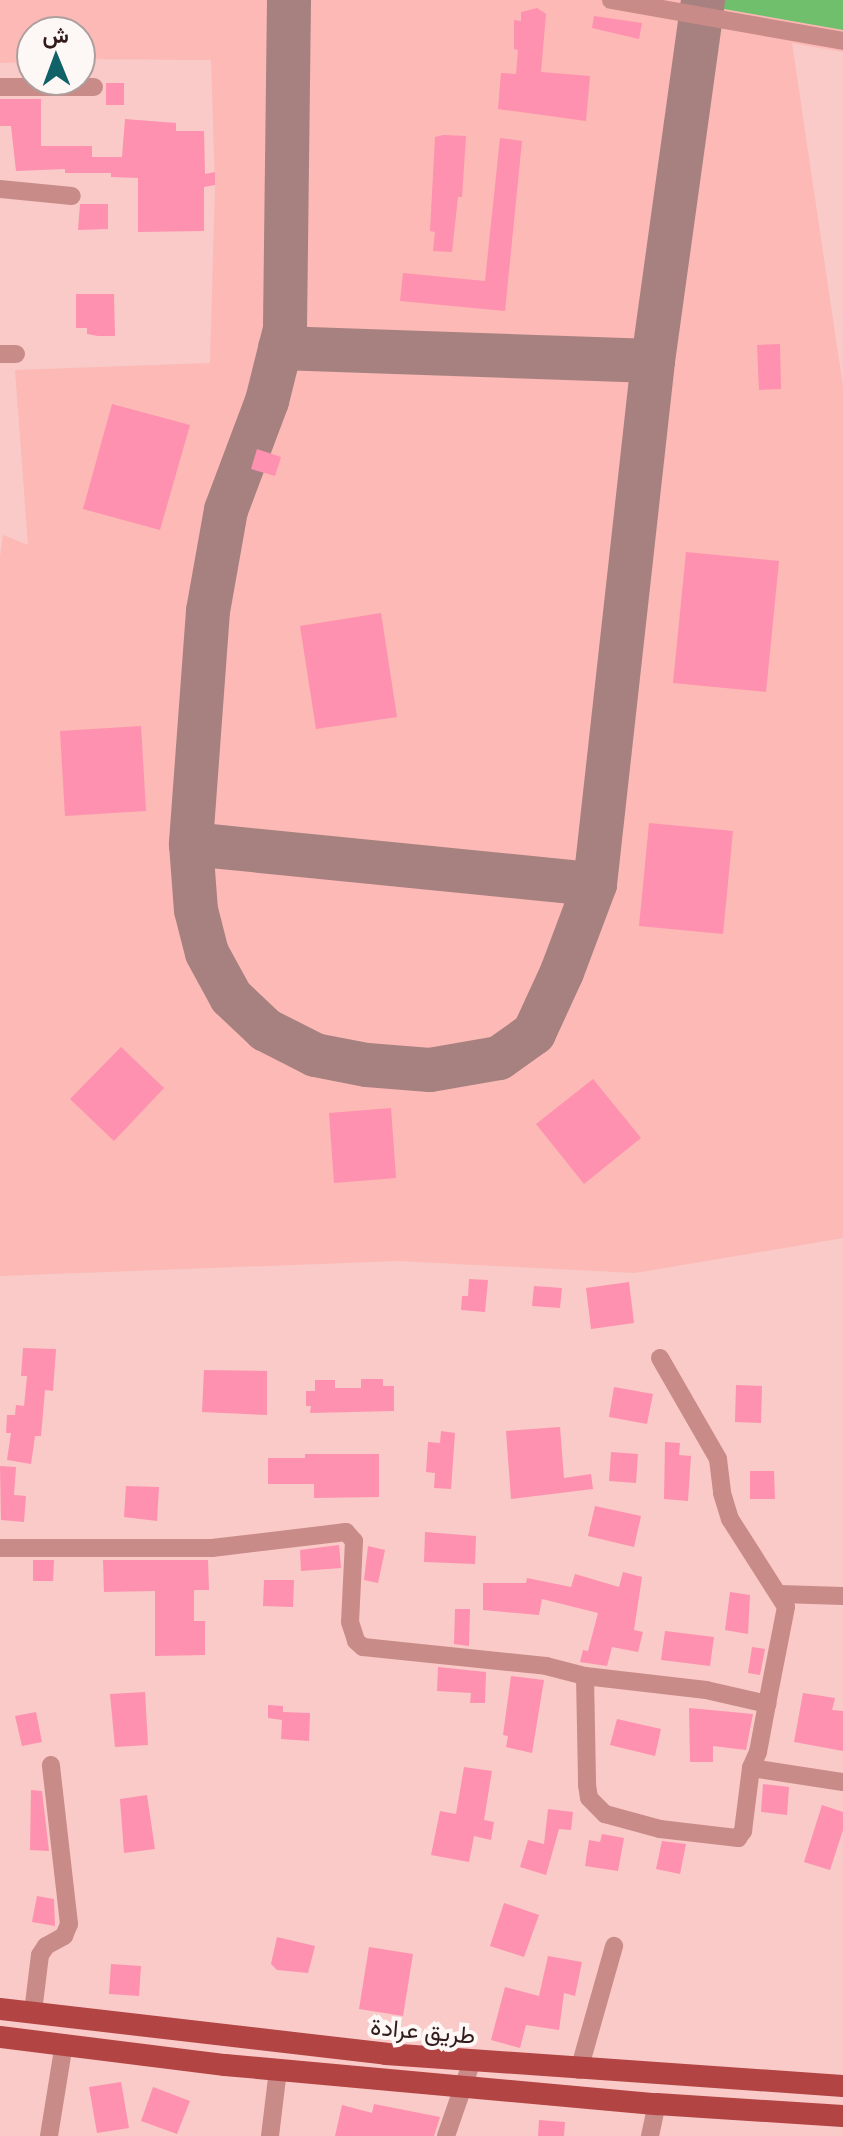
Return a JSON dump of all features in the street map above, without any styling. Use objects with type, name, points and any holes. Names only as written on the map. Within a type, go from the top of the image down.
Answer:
[{"type":"main road","name":"طريق عرادة","points":[[0,2009],[472,2061],[843,2086]]},
{"type":"main road","points":[[42,2013],[56,2042]]},
{"type":"main road","points":[[0,2037],[278,2070],[657,2104],[843,2116]]},
{"type":"street","points":[[611,0],[843,41]]},
{"type":"street","points":[[0,189],[72,196]]},
{"type":"street","points":[[585,1676],[589,1798],[605,1814],[660,1829],[738,1838],[743,1831],[751,1768],[787,1616],[780,1594],[730,1519],[722,1493],[718,1459],[660,1358]]},
{"type":"street","points":[[0,1548],[212,1548],[346,1532],[354,1541],[350,1622],[356,1641],[363,1647],[532,1664],[585,1676],[706,1690],[767,1704]]},
{"type":"street","points":[[780,1594],[843,1596]]},
{"type":"street","points":[[42,2013],[40,1955],[46,1946],[64,1936],[69,1924],[51,1765]]},
{"type":"street","points":[[751,1768],[843,1782]]},
{"type":"street","points":[[579,2070],[614,1946]]},
{"type":"street","points":[[49,2136],[56,2042]]},
{"type":"street","points":[[446,2136],[472,2061]]},
{"type":"street","points":[[270,2136],[278,2070]]},
{"type":"street","points":[[650,2136],[657,2104]]},
{"type":"shaded area","points":[[0,0],[843,0],[843,52],[792,43],[843,387],[843,1238],[635,1273],[398,1261],[0,1276],[0,557],[3,535],[28,545],[15,370],[210,363],[215,185],[211,60],[96,59],[96,16],[16,16],[16,62],[0,63]]},
{"type":"green space","points":[[720,0],[843,0],[843,30],[718,8]]},
{"type":"building","points":[[537,8],[546,14],[541,72],[590,76],[586,121],[498,109],[501,73],[516,74],[518,50],[514,49],[514,20],[521,21],[521,12]]},
{"type":"building","points":[[594,16],[642,23],[639,39],[592,28]]},
{"type":"building","points":[[106,83],[124,83],[124,105],[106,105]]},
{"type":"building","points":[[0,99],[41,99],[41,146],[92,146],[92,157],[122,157],[125,119],[176,123],[176,131],[204,131],[205,174],[215,172],[215,185],[204,187],[204,231],[138,232],[138,178],[111,177],[111,173],[65,173],[65,169],[16,171],[11,126],[0,126]]},
{"type":"building","points":[[466,136],[462,197],[458,197],[452,252],[433,251],[435,232],[430,231],[435,137]]},
{"type":"building","points":[[500,138],[522,141],[505,311],[400,301],[403,273],[485,281]]},
{"type":"building","points":[[80,204],[108,204],[108,229],[78,230]]},
{"type":"building","points":[[76,294],[114,294],[115,336],[87,334],[87,328],[76,328]]},
{"type":"building","points":[[780,344],[781,389],[759,390],[757,345]]},
{"type":"building","points":[[112,404],[190,425],[160,530],[83,509]]},
{"type":"building","points":[[257,449],[281,457],[275,476],[251,469]]},
{"type":"building","points":[[686,552],[779,561],[766,692],[673,683]]},
{"type":"building","points":[[381,613],[397,717],[316,729],[300,626]]},
{"type":"building","points":[[141,726],[146,811],[65,816],[60,731]]},
{"type":"building","points":[[649,823],[733,831],[723,934],[639,926]]},
{"type":"building","points":[[121,1047],[164,1088],[114,1141],[70,1099]]},
{"type":"building","points":[[593,1079],[641,1138],[584,1184],[536,1124]]},
{"type":"building","points":[[391,1108],[396,1178],[334,1183],[329,1113]]},
{"type":"building","points":[[469,1279],[488,1280],[485,1312],[461,1310],[462,1296],[468,1296]]},
{"type":"building","points":[[629,1282],[634,1323],[591,1329],[586,1288]]},
{"type":"building","points":[[534,1286],[562,1288],[560,1308],[532,1306]]},
{"type":"building","points":[[23,1348],[56,1349],[53,1391],[45,1390],[41,1436],[35,1436],[31,1464],[7,1460],[11,1433],[6,1433],[7,1415],[15,1415],[16,1405],[24,1406],[27,1376],[21,1376]]},
{"type":"building","points":[[204,1370],[267,1371],[267,1415],[202,1412]]},
{"type":"building","points":[[361,1379],[383,1379],[383,1386],[394,1386],[394,1411],[310,1413],[311,1406],[306,1406],[306,1391],[315,1391],[315,1380],[335,1380],[335,1388],[361,1388]]},
{"type":"building","points":[[736,1385],[762,1386],[761,1423],[735,1422]]},
{"type":"building","points":[[614,1387],[653,1394],[647,1424],[609,1417]]},
{"type":"building","points":[[560,1427],[564,1478],[591,1474],[593,1489],[511,1499],[506,1431]]},
{"type":"building","points":[[441,1431],[455,1433],[451,1489],[434,1488],[435,1473],[426,1472],[428,1442],[440,1443]]},
{"type":"building","points":[[665,1442],[680,1443],[679,1455],[691,1456],[688,1501],[664,1499]]},
{"type":"building","points":[[611,1452],[638,1454],[636,1483],[609,1481]]},
{"type":"building","points":[[305,1454],[379,1454],[379,1497],[314,1498],[314,1484],[268,1484],[268,1458],[305,1458]]},
{"type":"building","points":[[0,1466],[16,1467],[14,1495],[26,1496],[24,1522],[1,1520]]},
{"type":"building","points":[[750,1471],[774,1471],[775,1499],[750,1499]]},
{"type":"building","points":[[126,1486],[159,1487],[157,1521],[124,1517]]},
{"type":"building","points":[[595,1506],[641,1516],[634,1547],[588,1536]]},
{"type":"building","points":[[425,1532],[476,1536],[475,1564],[424,1562]]},
{"type":"building","points":[[339,1545],[341,1568],[301,1571],[300,1550]]},
{"type":"building","points":[[368,1546],[385,1550],[378,1583],[364,1580]]},
{"type":"building","points":[[33,1560],[54,1560],[53,1581],[33,1581]]},
{"type":"building","points":[[103,1560],[208,1560],[209,1590],[194,1590],[194,1621],[205,1621],[205,1655],[155,1656],[155,1591],[104,1592]]},
{"type":"building","points":[[623,1572],[642,1577],[634,1630],[643,1632],[638,1652],[612,1647],[607,1666],[580,1662],[583,1650],[588,1651],[598,1613],[542,1599],[539,1615],[483,1610],[483,1583],[526,1583],[527,1578],[571,1587],[575,1574],[619,1587]]},
{"type":"building","points":[[264,1580],[294,1580],[293,1607],[263,1606]]},
{"type":"building","points":[[730,1592],[750,1595],[748,1634],[725,1630]]},
{"type":"building","points":[[455,1609],[470,1609],[469,1646],[454,1644]]},
{"type":"building","points":[[665,1631],[714,1637],[710,1666],[661,1660]]},
{"type":"building","points":[[752,1647],[765,1649],[760,1675],[748,1673]]},
{"type":"building","points":[[438,1667],[486,1672],[485,1703],[470,1703],[471,1693],[437,1691]]},
{"type":"building","points":[[511,1676],[544,1680],[532,1753],[506,1747],[508,1736],[503,1735]]},
{"type":"building","points":[[145,1692],[148,1745],[115,1747],[110,1694]]},
{"type":"building","points":[[803,1693],[835,1698],[832,1710],[843,1711],[843,1751],[794,1742]]},
{"type":"building","points":[[268,1705],[283,1706],[283,1712],[310,1713],[309,1741],[281,1739],[282,1720],[268,1718]]},
{"type":"building","points":[[689,1708],[753,1714],[746,1750],[713,1746],[713,1762],[690,1762]]},
{"type":"building","points":[[36,1712],[42,1742],[22,1746],[15,1716]]},
{"type":"building","points":[[617,1719],[661,1729],[655,1756],[610,1745]]},
{"type":"building","points":[[464,1767],[492,1771],[484,1820],[494,1822],[491,1840],[474,1836],[469,1862],[431,1855],[440,1811],[456,1814]]},
{"type":"building","points":[[763,1784],[789,1787],[787,1815],[761,1812]]},
{"type":"building","points":[[31,1790],[42,1791],[49,1851],[30,1850]]},
{"type":"building","points":[[147,1795],[155,1849],[124,1853],[120,1799]]},
{"type":"building","points":[[822,1805],[843,1812],[843,1830],[830,1870],[804,1862]]},
{"type":"building","points":[[548,1809],[573,1812],[571,1830],[559,1829],[546,1875],[520,1867],[528,1840],[544,1844]]},
{"type":"building","points":[[602,1834],[624,1838],[618,1871],[585,1866],[589,1840],[600,1842]]},
{"type":"building","points":[[662,1841],[686,1844],[680,1874],[656,1869]]},
{"type":"building","points":[[37,1896],[54,1899],[55,1926],[32,1922]]},
{"type":"building","points":[[504,1903],[539,1915],[524,1957],[490,1946]]},
{"type":"building","points":[[277,1937],[315,1946],[308,1973],[277,1970],[271,1964]]},
{"type":"building","points":[[369,1947],[413,1954],[403,2016],[359,2009]]},
{"type":"building","points":[[548,1956],[582,1962],[575,1996],[564,1993],[559,2030],[526,2025],[520,2048],[491,2040],[505,1987],[539,1996]]},
{"type":"building","points":[[111,1964],[141,1966],[139,1996],[109,1994]]},
{"type":"building","points":[[121,2082],[129,2128],[97,2133],[89,2087]]},
{"type":"building","points":[[153,2087],[190,2101],[177,2134],[141,2121]]},
{"type":"building","points":[[374,2104],[440,2117],[434,2136],[335,2136],[342,2105],[372,2113]]},
{"type":"building","points":[[539,2120],[565,2122],[564,2136],[538,2136]]},
{"type":"taxiway","points":[[289,0],[285,329],[267,401],[226,510],[208,611],[191,844],[196,910],[207,953],[231,997],[266,1030],[315,1055],[367,1065],[430,1070],[499,1058],[534,1033],[562,972],[595,884],[653,361],[703,0]]},
{"type":"taxiway","points":[[280,348],[653,361]]},
{"type":"taxiway","points":[[191,844],[595,884]]}]
